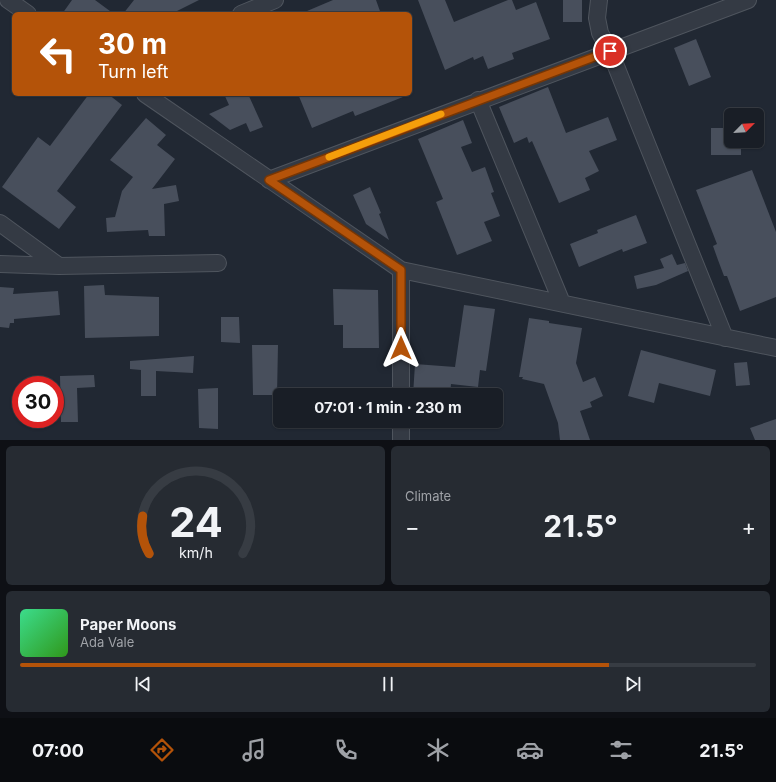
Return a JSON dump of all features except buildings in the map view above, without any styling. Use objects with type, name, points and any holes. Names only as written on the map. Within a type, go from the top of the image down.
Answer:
[{"type":"street","points":[[8,0],[25,12]]},
{"type":"street","points":[[246,12],[275,0]]},
{"type":"street","points":[[599,0],[598,26],[610,51],[725,338]]},
{"type":"street","points":[[269,180],[478,100],[748,0]]},
{"type":"street","points":[[148,96],[401,270],[776,348]]},
{"type":"street","points":[[478,100],[562,303]]},
{"type":"street","points":[[0,223],[59,266]]},
{"type":"street","points":[[0,264],[59,266],[218,263]]},
{"type":"street","points":[[401,270],[401,388]]},
{"type":"street","points":[[401,428],[401,440]]},
{"type":"slow traffic","points":[[329,157],[441,114]]},
{"type":"route","points":[[401,348],[401,270],[269,180],[610,51]]}]
